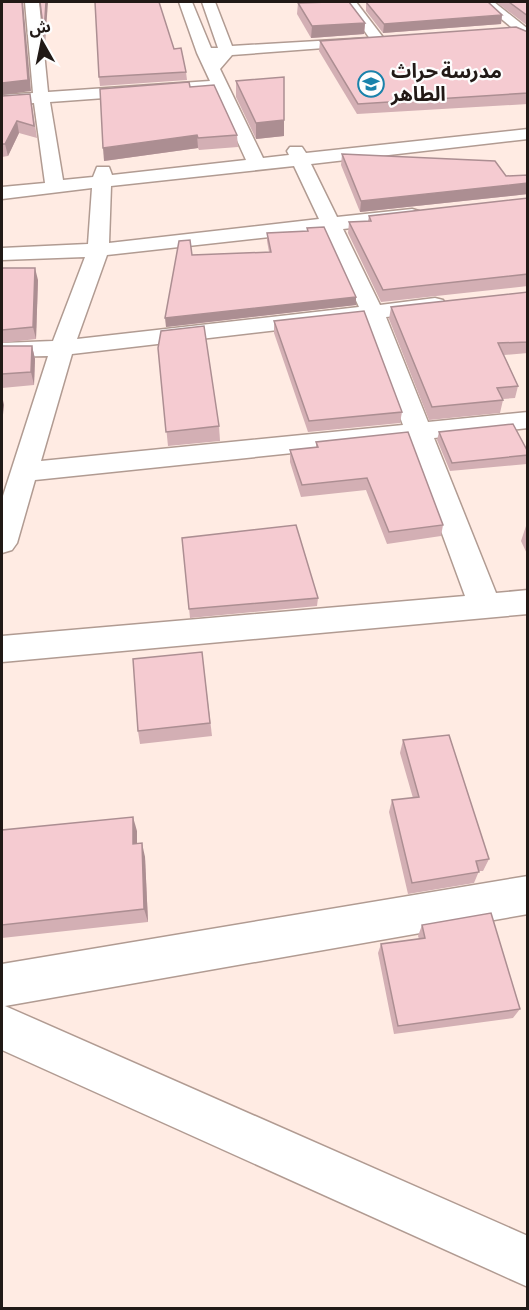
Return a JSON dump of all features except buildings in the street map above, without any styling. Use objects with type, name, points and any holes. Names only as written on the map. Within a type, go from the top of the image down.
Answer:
[{"type":"street","points":[[32,2],[41,98],[54,182]]},
{"type":"street","points":[[185,2],[204,53],[214,66],[219,85],[256,161]]},
{"type":"street","points":[[208,2],[227,52]]},
{"type":"street","points":[[204,53],[383,39],[350,2]]},
{"type":"street","points":[[487,2],[523,33]]},
{"type":"street","points":[[504,17],[528,15]]},
{"type":"street","points":[[495,31],[523,33]]},
{"type":"street","points":[[214,66],[227,52]]},
{"type":"street","points":[[2,100],[219,85]]},
{"type":"street","points":[[2,183],[54,182],[256,161],[528,124]]},
{"type":"street","points":[[298,156],[528,134]]},
{"type":"street","points":[[298,156],[373,313],[421,432],[485,606]]},
{"type":"street","points":[[2,543],[62,348],[98,250],[103,177]]},
{"type":"street","points":[[2,193],[54,182]]},
{"type":"street","points":[[2,254],[98,250],[435,212]]},
{"type":"street","points":[[2,350],[62,348],[456,303]]},
{"type":"street","points":[[23,472],[528,420]]},
{"type":"street","points":[[2,649],[528,602]]},
{"type":"street","points":[[2,985],[528,895]]},
{"type":"street","points":[[2,1027],[528,1262]]},
{"type":"place","name":"مدرسة حراث الطاهر","points":[[371,84]]}]
